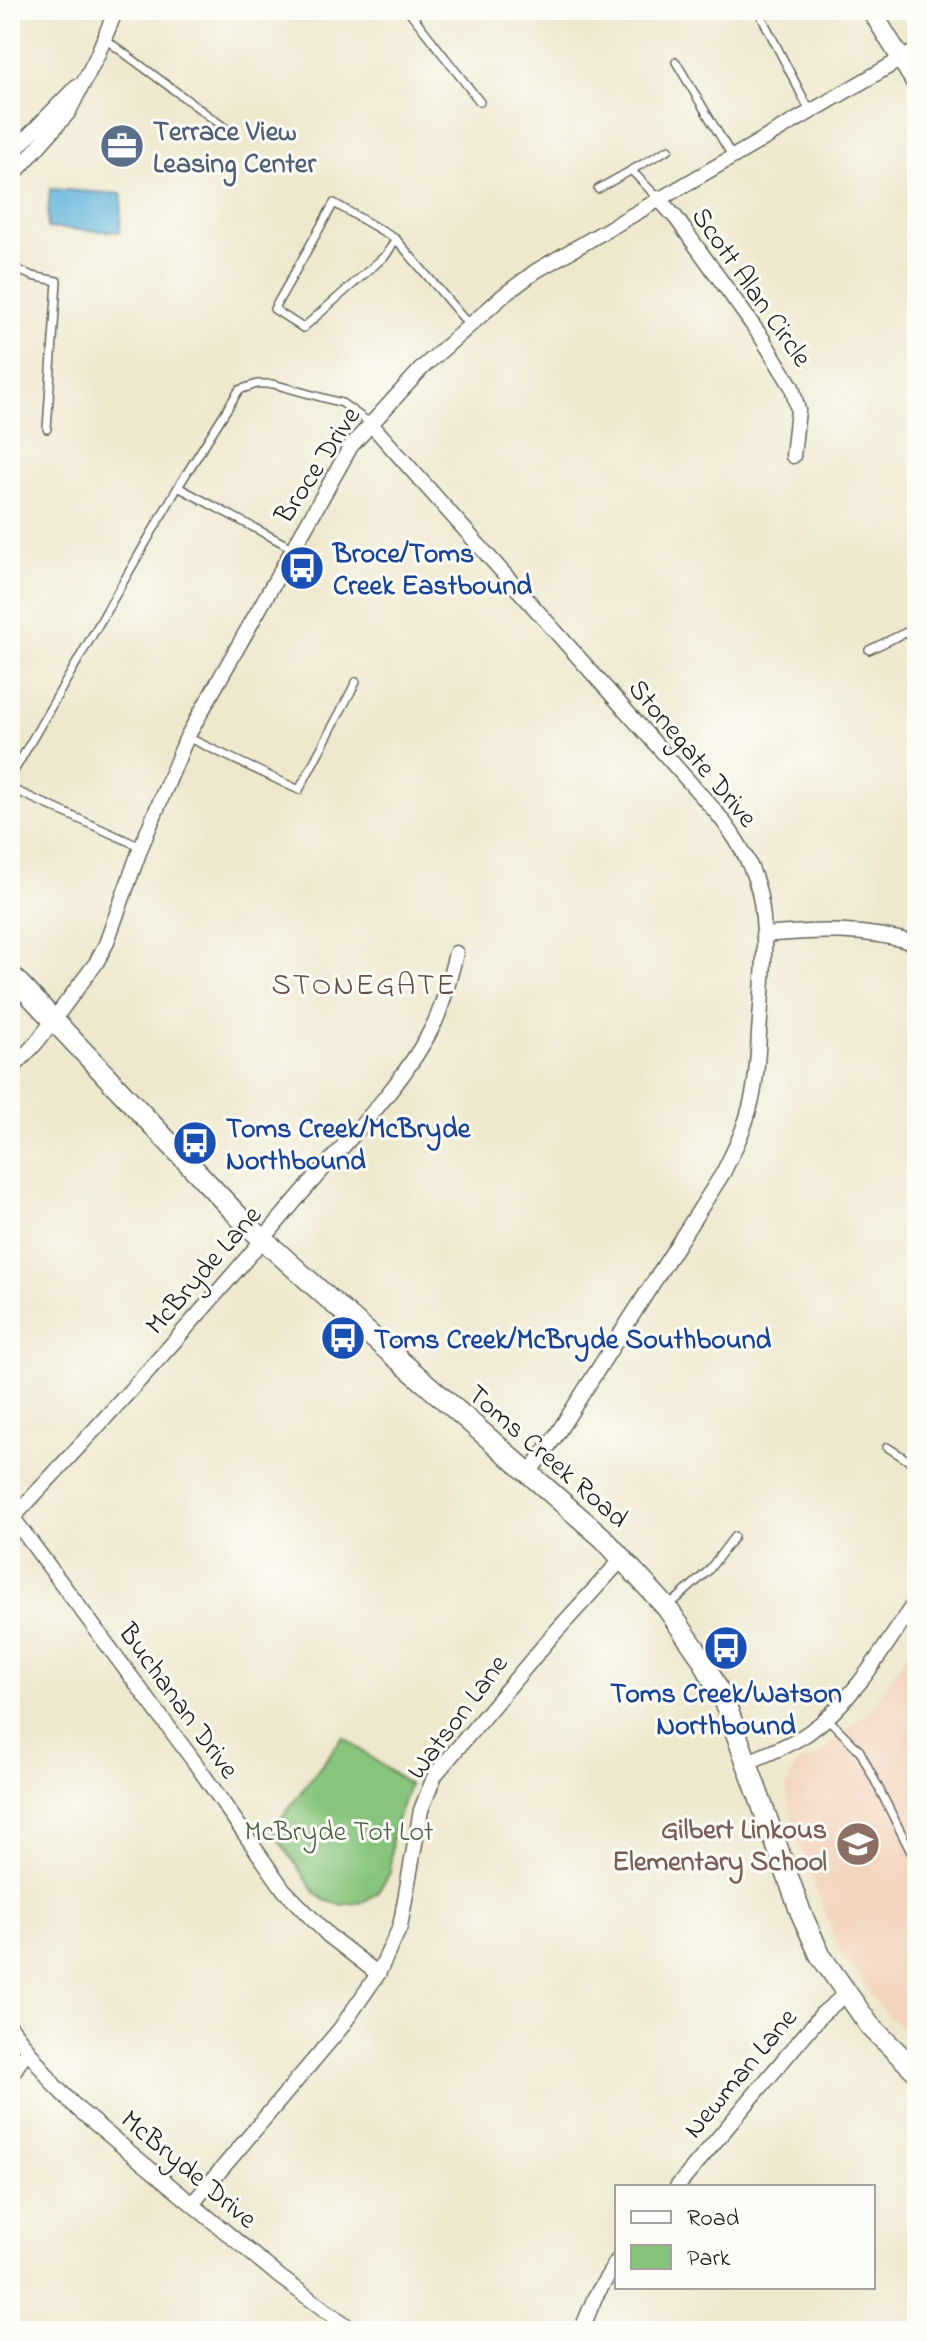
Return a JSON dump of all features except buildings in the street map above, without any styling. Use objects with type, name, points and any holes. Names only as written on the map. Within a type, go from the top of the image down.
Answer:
[{"type":"main road","name":"Toms Creek Road","points":[[10,974],[211,1189],[263,1240],[623,1558],[667,1608],[688,1635],[727,1708],[813,1942],[870,2026],[917,2072]]},
{"type":"street","points":[[10,179],[68,113],[116,10]]},
{"type":"street","points":[[871,10],[909,55],[917,85]]},
{"type":"street","name":"Broce Drive","points":[[10,1071],[37,1042],[88,974],[106,944],[141,847],[187,737],[351,446],[370,423],[423,367],[536,271],[909,55]]},
{"type":"street","points":[[10,155],[83,80]]},
{"type":"street","name":"Scott Alan Circle","points":[[658,198],[676,218],[762,338],[792,387],[798,410],[793,456]]},
{"type":"street","name":"Stonegate Drive","points":[[370,423],[731,831],[756,882],[761,905],[762,992],[754,1085],[738,1142],[723,1173],[529,1473]]},
{"type":"street","points":[[763,935],[839,931],[875,934],[917,944]]},
{"type":"street","name":"McBryde Lane","points":[[11,1520],[263,1240],[389,1091],[420,1048],[446,993],[456,953]]},
{"type":"street","name":"Buchanan Drive","points":[[11,1520],[185,1749],[284,1890],[328,1935],[378,1974]]},
{"type":"street","name":"Watson Lane","points":[[192,2204],[340,2029],[378,1974],[400,1927],[421,1810],[431,1783],[524,1668],[623,1558]]},
{"type":"street","points":[[746,1763],[797,1740],[841,1706],[917,1599]]},
{"type":"street","name":"Newman Lane","points":[[679,2185],[820,2017],[846,1994]]},
{"type":"street","name":"McBryde Drive","points":[[10,2026],[55,2086],[79,2110],[280,2277],[354,2331]]},
{"type":"street","points":[[10,2077],[27,2050]]},
{"type":"street","points":[[581,2331],[591,2304],[615,2264]]},
{"type":"lane","points":[[408,10],[480,102]]},
{"type":"lane","points":[[759,12],[810,111]]},
{"type":"lane","points":[[105,39],[228,130]]},
{"type":"lane","points":[[676,62],[732,156]]},
{"type":"lane","points":[[598,189],[669,149]]},
{"type":"lane","points":[[631,170],[658,198]]},
{"type":"lane","points":[[396,239],[386,255],[303,328],[274,309],[334,203],[396,239],[469,325]]},
{"type":"lane","points":[[12,265],[32,276],[57,281],[47,429]]},
{"type":"lane","points":[[10,778],[178,487],[239,390],[257,384],[273,384],[342,403],[370,423]]},
{"type":"lane","points":[[178,487],[292,548]]},
{"type":"lane","points":[[869,650],[917,627]]},
{"type":"lane","points":[[187,737],[299,790],[356,682]]},
{"type":"lane","points":[[10,788],[141,847]]},
{"type":"lane","points":[[887,1447],[917,1466]]},
{"type":"lane","points":[[667,1608],[708,1571],[734,1537]]},
{"type":"lane","points":[[827,1718],[860,1751],[917,1864]]},
{"type":"shaded area","name":"Gilbert Linkous Elementary School","points":[[917,1637],[917,2046],[876,2003],[836,1943],[795,1833],[786,1790],[792,1771],[799,1763],[817,1757],[871,1709]]},
{"type":"green space","name":"McBryde Tot Lot","points":[[343,1737],[409,1785],[392,1834],[390,1873],[377,1893],[363,1902],[340,1905],[325,1900],[314,1891],[272,1830]]},
{"type":"water","points":[[50,189],[122,194],[120,232],[47,228]]},
{"type":"place","name":"Terrace View Leasing Center","points":[[122,146]]},
{"type":"place","name":"Broce/Toms Creek Eastbound","points":[[302,568]]},
{"type":"place","name":"Toms Creek/McBryde Northbound","points":[[195,1143]]},
{"type":"place","name":"Toms Creek/McBryde Southbound","points":[[343,1338]]},
{"type":"place","name":"Toms Creek/Watson Northbound","points":[[726,1648]]},
{"type":"place","name":"Gilbert Linkous Elementary School","points":[[858,1844]]},
{"type":"district","name":"STONEGATE","points":[[364,984]]}]
